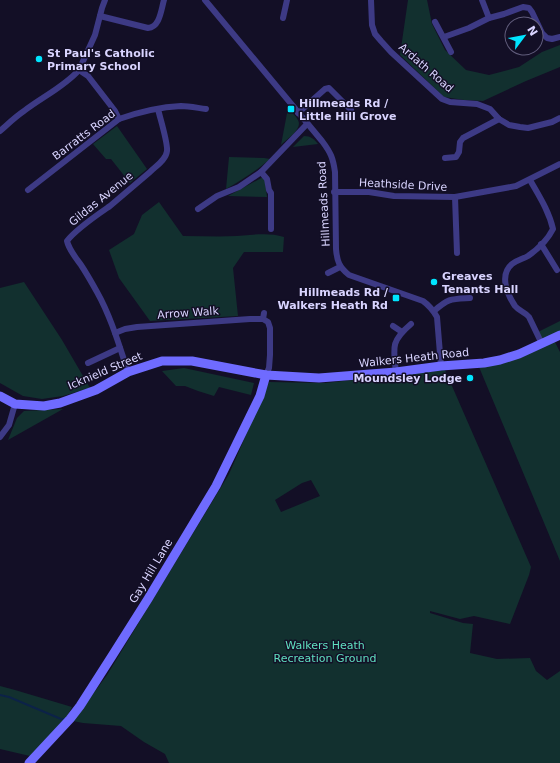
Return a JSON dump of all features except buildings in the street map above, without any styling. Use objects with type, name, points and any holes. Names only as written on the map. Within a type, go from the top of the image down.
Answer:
[{"type":"street","points":[[0,132],[23,111],[64,84],[80,70],[95,35],[105,0]]},
{"type":"street","points":[[100,16],[152,28],[157,23],[164,0]]},
{"type":"street","name":"Hillmeads Road","points":[[205,0],[331,153],[335,172],[334,192],[336,249],[340,267]]},
{"type":"street","points":[[283,18],[287,0]]},
{"type":"street","name":"Ardath Road","points":[[371,0],[372,24],[375,34],[442,99],[450,102],[477,104],[490,109],[499,119],[509,125],[520,128],[528,128],[552,122],[560,118]]},
{"type":"street","points":[[482,0],[489,18]]},
{"type":"street","points":[[444,37],[469,28],[489,18],[523,7],[529,8],[536,17],[542,33],[547,38],[552,39],[560,37]]},
{"type":"street","points":[[435,22],[451,52]]},
{"type":"street","points":[[80,70],[88,76],[120,119]]},
{"type":"street","points":[[298,114],[325,89],[329,88],[351,110]]},
{"type":"street","name":"Barratts Road","points":[[28,190],[120,119],[158,109],[182,106],[206,109]]},
{"type":"street","name":"Gildas Avenue","points":[[128,372],[106,309],[82,266],[69,248],[67,242],[72,236],[111,205],[166,156],[167,147],[158,109]]},
{"type":"street","points":[[445,158],[456,157],[459,152],[460,142],[463,138],[499,119]]},
{"type":"street","points":[[198,209],[217,196],[240,186],[261,172],[307,124]]},
{"type":"street","name":"Heathside Drive","points":[[334,192],[370,192],[394,196],[455,197],[516,186],[560,164]]},
{"type":"street","points":[[261,172],[268,179],[271,193],[271,229]]},
{"type":"street","points":[[530,180],[547,209],[554,228],[541,244],[529,255],[514,263],[507,270],[504,278],[508,294],[519,311],[529,317],[542,344]]},
{"type":"street","points":[[455,197],[457,218],[457,253]]},
{"type":"street","points":[[541,244],[557,270]]},
{"type":"street","points":[[328,273],[340,267],[349,275],[423,301],[430,306],[437,317],[441,366]]},
{"type":"street","points":[[434,311],[443,303],[451,299],[470,298]]},
{"type":"street","name":"Arrow Walk","points":[[115,333],[137,326],[250,319],[264,316],[270,328],[269,368],[266,375]]},
{"type":"street","points":[[396,372],[394,353],[395,343],[402,332],[411,324]]},
{"type":"street","points":[[393,326],[402,332]]},
{"type":"street","name":"Walkers Heath Road","points":[[266,375],[320,378],[484,363],[519,354],[560,335]]},
{"type":"street","points":[[88,363],[120,348]]},
{"type":"street","name":"Icknield Street","points":[[15,404],[44,406],[60,403],[96,390],[128,372],[162,361],[192,361],[266,375]]},
{"type":"street","name":"Gay Hill Lane","points":[[29,763],[70,719],[80,706],[148,599],[216,486],[260,396],[266,375]]},
{"type":"street","points":[[0,396],[15,404],[9,425],[0,437]]},
{"type":"green space","points":[[408,0],[427,0],[432,24],[445,50],[466,70],[489,75],[519,67],[536,56],[544,56],[544,51],[560,45],[560,67],[483,101],[464,100],[444,97],[400,55]]},
{"type":"green space","points":[[288,108],[297,118],[299,123],[294,134],[281,145]]},
{"type":"green space","points":[[117,126],[147,169],[130,183],[111,159],[106,159],[93,144]]},
{"type":"green space","points":[[304,136],[312,138],[318,144],[293,147]]},
{"type":"green space","points":[[229,157],[270,159],[249,175],[226,189]]},
{"type":"green space","points":[[263,177],[265,180],[267,197],[228,196]]},
{"type":"green space","points":[[159,202],[183,236],[266,234],[284,237],[283,252],[244,252],[233,268],[238,316],[150,321],[119,278],[109,250],[134,234],[142,215]]},
{"type":"green space","points":[[24,282],[62,340],[90,388],[63,396],[42,399],[23,396],[0,383],[0,288]]},
{"type":"green space","points":[[560,321],[560,333],[543,340],[538,332]]},
{"type":"green space","points":[[555,342],[560,352],[560,561],[479,367],[502,364]]},
{"type":"green space","points":[[184,368],[254,383],[251,395],[219,387],[214,396],[185,386],[176,386],[162,371]]},
{"type":"green space","name":"Walkers Heath Recreation Ground","points":[[445,370],[531,567],[510,624],[474,616],[460,619],[430,611],[430,613],[463,623],[473,624],[470,653],[497,659],[530,658],[536,671],[547,680],[560,671],[560,763],[169,763],[165,754],[121,726],[73,721],[107,675],[229,474],[269,382],[325,383]],"holes":[[[311,480],[320,496],[281,512],[275,500],[302,483]]]},
{"type":"green space","points":[[63,409],[8,440],[17,418],[24,411]]},
{"type":"green space","points":[[0,686],[72,707],[65,720],[30,756],[0,749]]},
{"type":"waterway","points":[[0,695],[9,697],[64,719]]},
{"type":"place","name":"St Paul's Catholic Primary School","points":[[39,59]]},
{"type":"place","name":"Hillmeads Rd / Little Hill Grove","points":[[291,109]]},
{"type":"place","name":"Greaves Tenants Hall","points":[[434,282]]},
{"type":"place","name":"Hillmeads Rd / Walkers Heath Rd","points":[[396,298]]},
{"type":"place","name":"Moundsley Lodge","points":[[470,378]]}]
